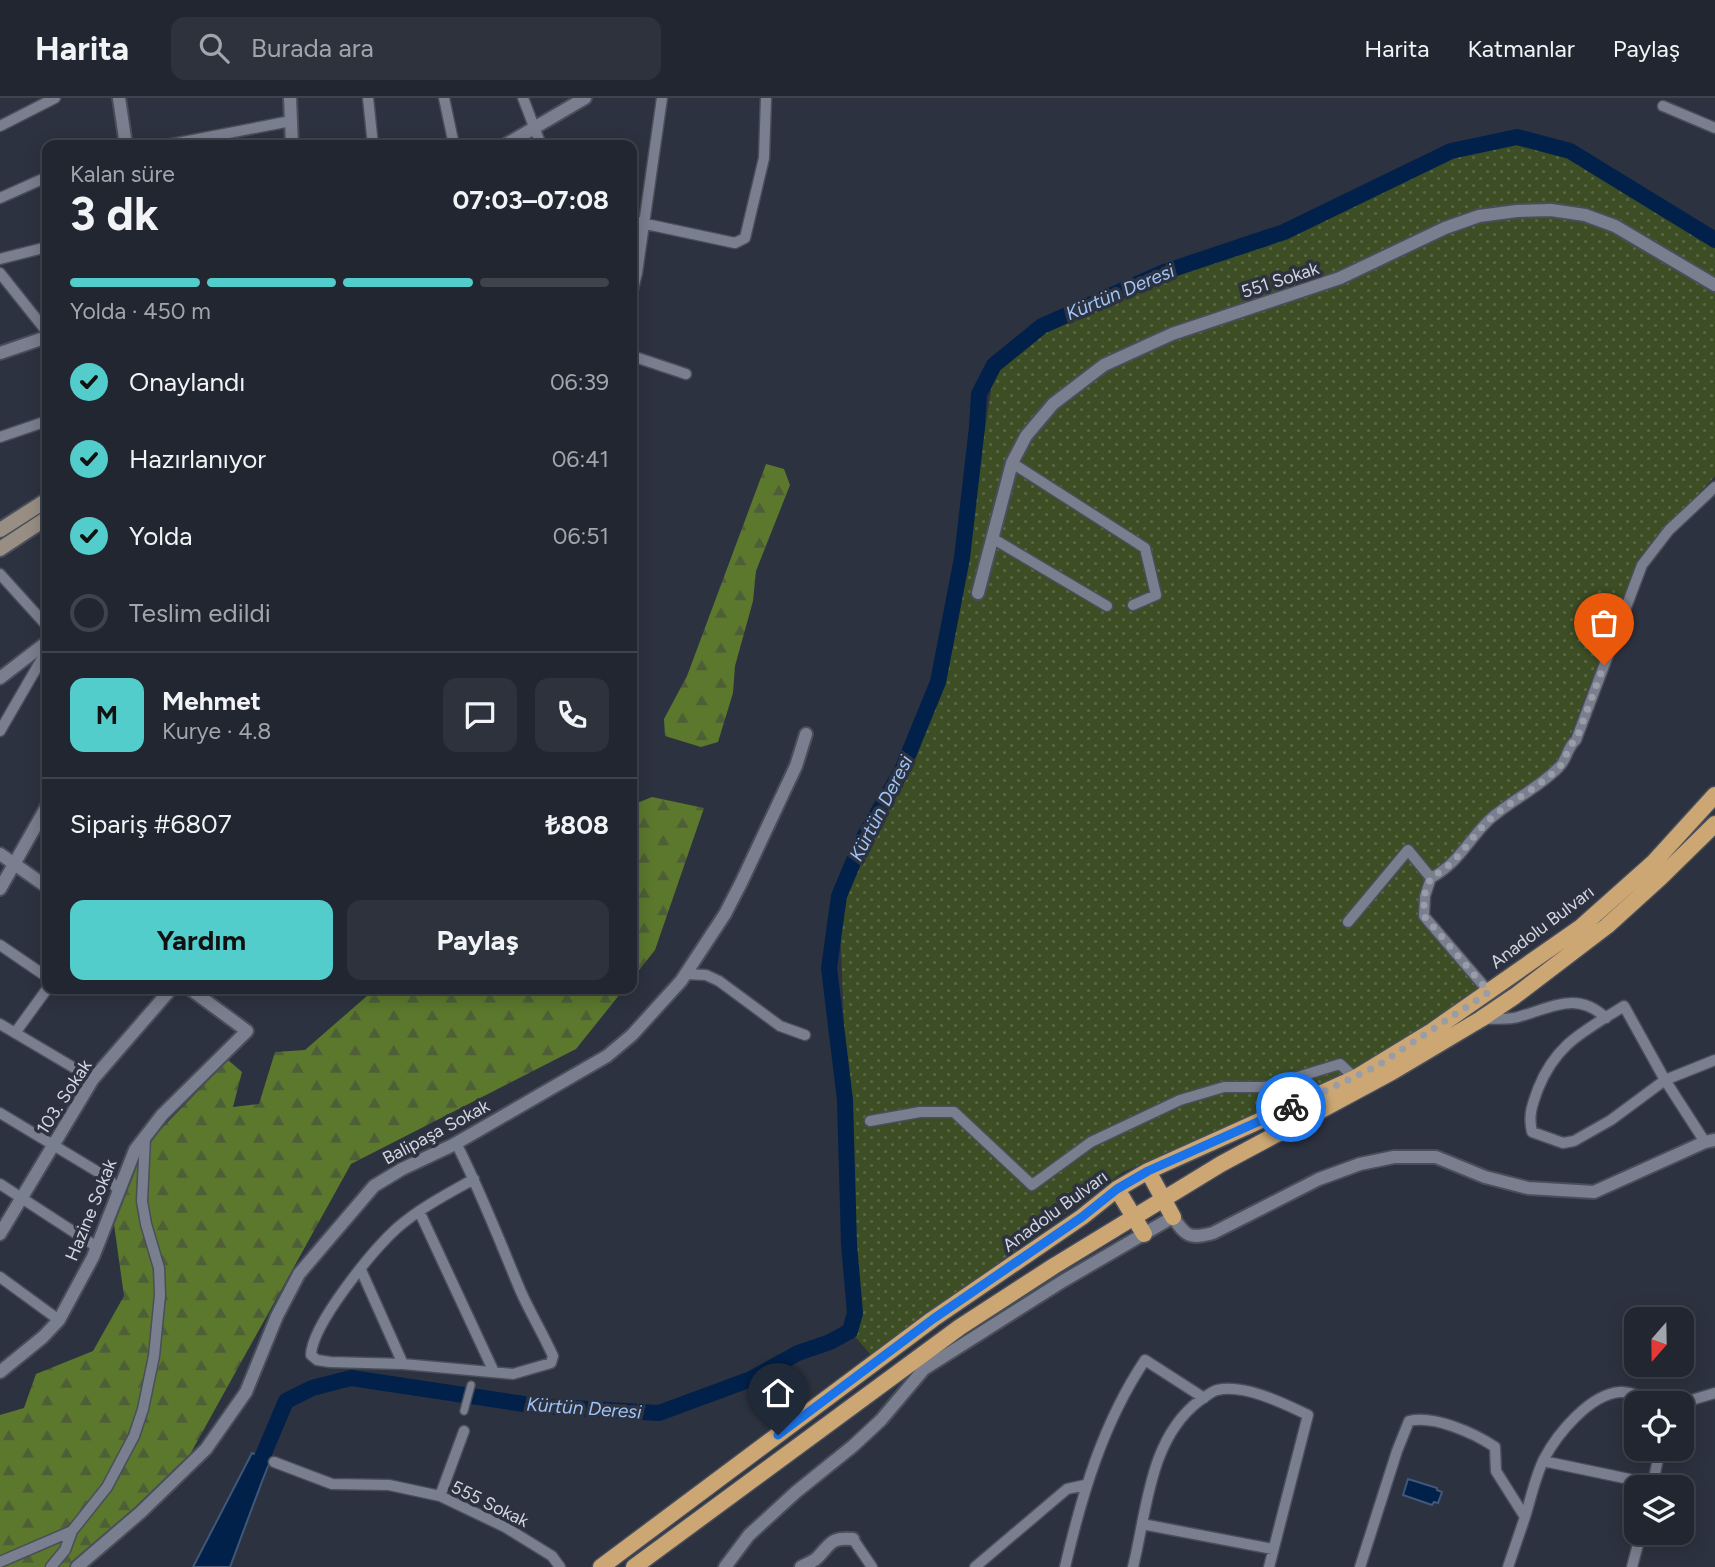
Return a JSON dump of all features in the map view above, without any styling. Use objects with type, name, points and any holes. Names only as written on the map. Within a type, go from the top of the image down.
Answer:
[{"type":"highway","name":"Anadolu Bulvarı","points":[[601,1567],[933,1319],[1082,1217],[1117,1189],[1148,1171],[1355,1078],[1489,992],[1581,926],[1654,862],[1715,795]]},
{"type":"highway","points":[[634,1567],[960,1327],[1054,1266],[1221,1164],[1392,1072],[1481,1019],[1607,926],[1715,824]]},
{"type":"highway","points":[[1148,1171],[1173,1217]]},
{"type":"highway","points":[[1117,1189],[1144,1234]]},
{"type":"main road","points":[[0,530],[42,503]]},
{"type":"main road","points":[[0,549],[42,521]]},
{"type":"street","points":[[0,126],[55,98]]},
{"type":"street","points":[[119,98],[125,140]]},
{"type":"street","points":[[290,98],[292,140]]},
{"type":"street","points":[[368,98],[372,140]]},
{"type":"street","points":[[444,98],[453,140]]},
{"type":"street","points":[[523,98],[539,140]]},
{"type":"street","points":[[514,140],[585,98]]},
{"type":"street","points":[[637,274],[662,98]]},
{"type":"street","points":[[637,222],[735,243],[745,238],[764,158],[766,98]]},
{"type":"street","points":[[1663,106],[1715,128]]},
{"type":"street","points":[[193,140],[291,121]]},
{"type":"street","points":[[0,198],[42,179]]},
{"type":"street","name":"551 Sokak","points":[[978,593],[1012,463],[1026,436],[1053,404],[1104,365],[1172,334],[1340,278],[1445,228],[1479,216],[1517,211],[1551,209],[1585,215],[1615,226],[1715,285]]},
{"type":"street","points":[[0,259],[42,248]]},
{"type":"street","points":[[0,273],[42,328]]},
{"type":"street","points":[[0,353],[42,337]]},
{"type":"street","points":[[637,358],[686,374]]},
{"type":"street","points":[[0,437],[42,423]]},
{"type":"street","points":[[1012,463],[1145,548],[1156,595],[1133,606]]},
{"type":"street","points":[[1489,992],[1424,916],[1424,896],[1431,877],[1443,872],[1466,850],[1489,821],[1562,766],[1571,744],[1576,740],[1642,565],[1669,530],[1715,487]]},
{"type":"street","points":[[992,538],[1107,606]]},
{"type":"street","points":[[0,575],[42,621]]},
{"type":"street","points":[[0,678],[42,646]]},
{"type":"street","points":[[0,731],[42,659]]},
{"type":"street","name":"Balipaşa Sokak","points":[[77,1567],[151,1503],[206,1449],[246,1392],[277,1316],[299,1274],[374,1186],[456,1143],[607,1056],[632,1035],[685,974],[724,914],[796,766],[806,734]]},
{"type":"street","points":[[0,889],[42,815]]},
{"type":"street","points":[[1348,922],[1408,850],[1431,877]]},
{"type":"street","points":[[0,854],[42,883]]},
{"type":"street","points":[[0,945],[42,974]]},
{"type":"street","points":[[685,974],[706,975],[719,981],[780,1026],[805,1035]]},
{"type":"street","points":[[15,1033],[43,994]]},
{"type":"street","name":"103. Sokak","points":[[0,1234],[93,1079],[167,994]]},
{"type":"street","name":"Hazine Sokak","points":[[0,1372],[43,1337],[59,1320],[97,1247],[128,1165],[145,1136],[162,1115],[247,1031],[197,994]]},
{"type":"street","points":[[1481,1019],[1515,1018],[1574,1002],[1595,1007],[1606,1018]]},
{"type":"street","points":[[725,1567],[749,1535],[863,1437],[924,1369],[1062,1281],[1173,1217],[1188,1235],[1196,1238],[1204,1236],[1319,1179],[1360,1164],[1394,1157],[1436,1157],[1485,1177],[1528,1188],[1594,1192],[1710,1141],[1665,1080],[1624,1006],[1562,1048],[1550,1064],[1531,1110],[1530,1122],[1532,1132],[1563,1143],[1574,1141],[1611,1120],[1665,1080],[1715,1060]]},
{"type":"street","points":[[0,1024],[93,1079]]},
{"type":"street","points":[[870,1121],[920,1112],[954,1112],[1032,1185],[1091,1142],[1180,1100],[1224,1087],[1265,1087],[1340,1063],[1355,1078]]},
{"type":"street","points":[[0,1113],[108,1178],[119,1191]]},
{"type":"street","points":[[51,1567],[65,1550],[72,1531],[107,1487],[128,1449],[143,1409],[154,1356],[160,1294],[159,1268],[142,1201],[145,1136]]},
{"type":"street","points":[[456,1143],[474,1179],[522,1295],[553,1356],[551,1363],[513,1374],[403,1364],[330,1362],[317,1360],[311,1355],[318,1329],[333,1304],[395,1230],[419,1211],[474,1179]]},
{"type":"street","points":[[0,1184],[97,1247]]},
{"type":"street","points":[[419,1211],[494,1373]]},
{"type":"street","points":[[361,1270],[403,1364]]},
{"type":"street","points":[[0,1277],[59,1320]]},
{"type":"street","points":[[1065,1567],[1085,1485],[1106,1433],[1132,1379],[1145,1360],[1204,1398]]},
{"type":"street","points":[[464,1411],[471,1385]]},
{"type":"street","points":[[1133,1567],[1153,1480],[1169,1435],[1192,1407],[1215,1390],[1264,1394],[1308,1415],[1269,1567]]},
{"type":"street","points":[[1507,1567],[1543,1461],[1559,1434],[1605,1396],[1624,1392]]},
{"type":"street","points":[[1694,1399],[1715,1393]]},
{"type":"street","points":[[1360,1567],[1409,1421],[1422,1418],[1436,1422],[1479,1436],[1495,1447],[1496,1471],[1525,1517]]},
{"type":"street","points":[[440,1496],[464,1431]]},
{"type":"street","points":[[1543,1461],[1624,1479]]},
{"type":"street","name":"555 Sokak","points":[[274,1462],[332,1484],[389,1485],[440,1496],[505,1527],[552,1556],[560,1567]]},
{"type":"street","points":[[975,1567],[1067,1489],[1085,1485]]},
{"type":"street","points":[[1142,1524],[1273,1549]]},
{"type":"street","points":[[0,1562],[72,1531]]},
{"type":"street","points":[[801,1567],[817,1558],[835,1539],[853,1539],[872,1567]]},
{"type":"street","points":[[1632,1567],[1638,1545]]},
{"type":"green space","points":[[1517,137],[1570,151],[1715,243],[1715,476],[1638,559],[1560,763],[1496,812],[1424,885],[1421,917],[1481,987],[1482,993],[1345,1073],[1123,1172],[871,1355],[850,1331],[855,1313],[839,896],[902,770],[938,682],[957,607],[994,372],[1042,326],[1284,232],[1451,151]]},
{"type":"green space","points":[[766,464],[784,469],[790,485],[756,571],[753,601],[735,666],[733,693],[718,742],[701,747],[665,736],[664,719],[687,676]]},
{"type":"green space","points":[[652,797],[704,808],[655,950],[637,973],[637,803]]},
{"type":"green space","points":[[369,994],[620,994],[576,1049],[351,1164],[183,1467],[70,1567],[0,1567],[0,1415],[24,1408],[36,1374],[93,1351],[124,1296],[114,1224],[137,1162],[159,1131],[228,1060],[242,1072],[233,1107],[259,1104],[275,1052],[305,1050]]},
{"type":"water","points":[[252,1453],[270,1460],[230,1567],[193,1567]]},
{"type":"water","points":[[1408,1479],[1442,1492],[1438,1503],[1434,1502],[1432,1505],[1403,1495]]},
{"type":"waterway","name":"Kürtün Deresi","points":[[255,1474],[286,1401],[312,1388],[351,1378],[537,1406],[659,1413],[751,1379],[798,1353],[830,1342],[850,1331],[855,1313],[849,1244],[845,1100],[829,968],[839,896],[863,839],[902,770],[938,682],[962,558],[979,394],[994,365],[1042,326],[1164,272],[1284,232],[1451,151],[1517,137],[1570,151],[1715,240]]},
{"type":"way so far","points":[[1291,1107],[1377,1066],[1489,992],[1424,916],[1424,896],[1431,877],[1443,872],[1466,850],[1489,821],[1562,766],[1571,744],[1576,740],[1604,665]]},
{"type":"route","points":[[778,1435],[933,1319],[1082,1217],[1117,1189],[1148,1171],[1291,1107]]}]
